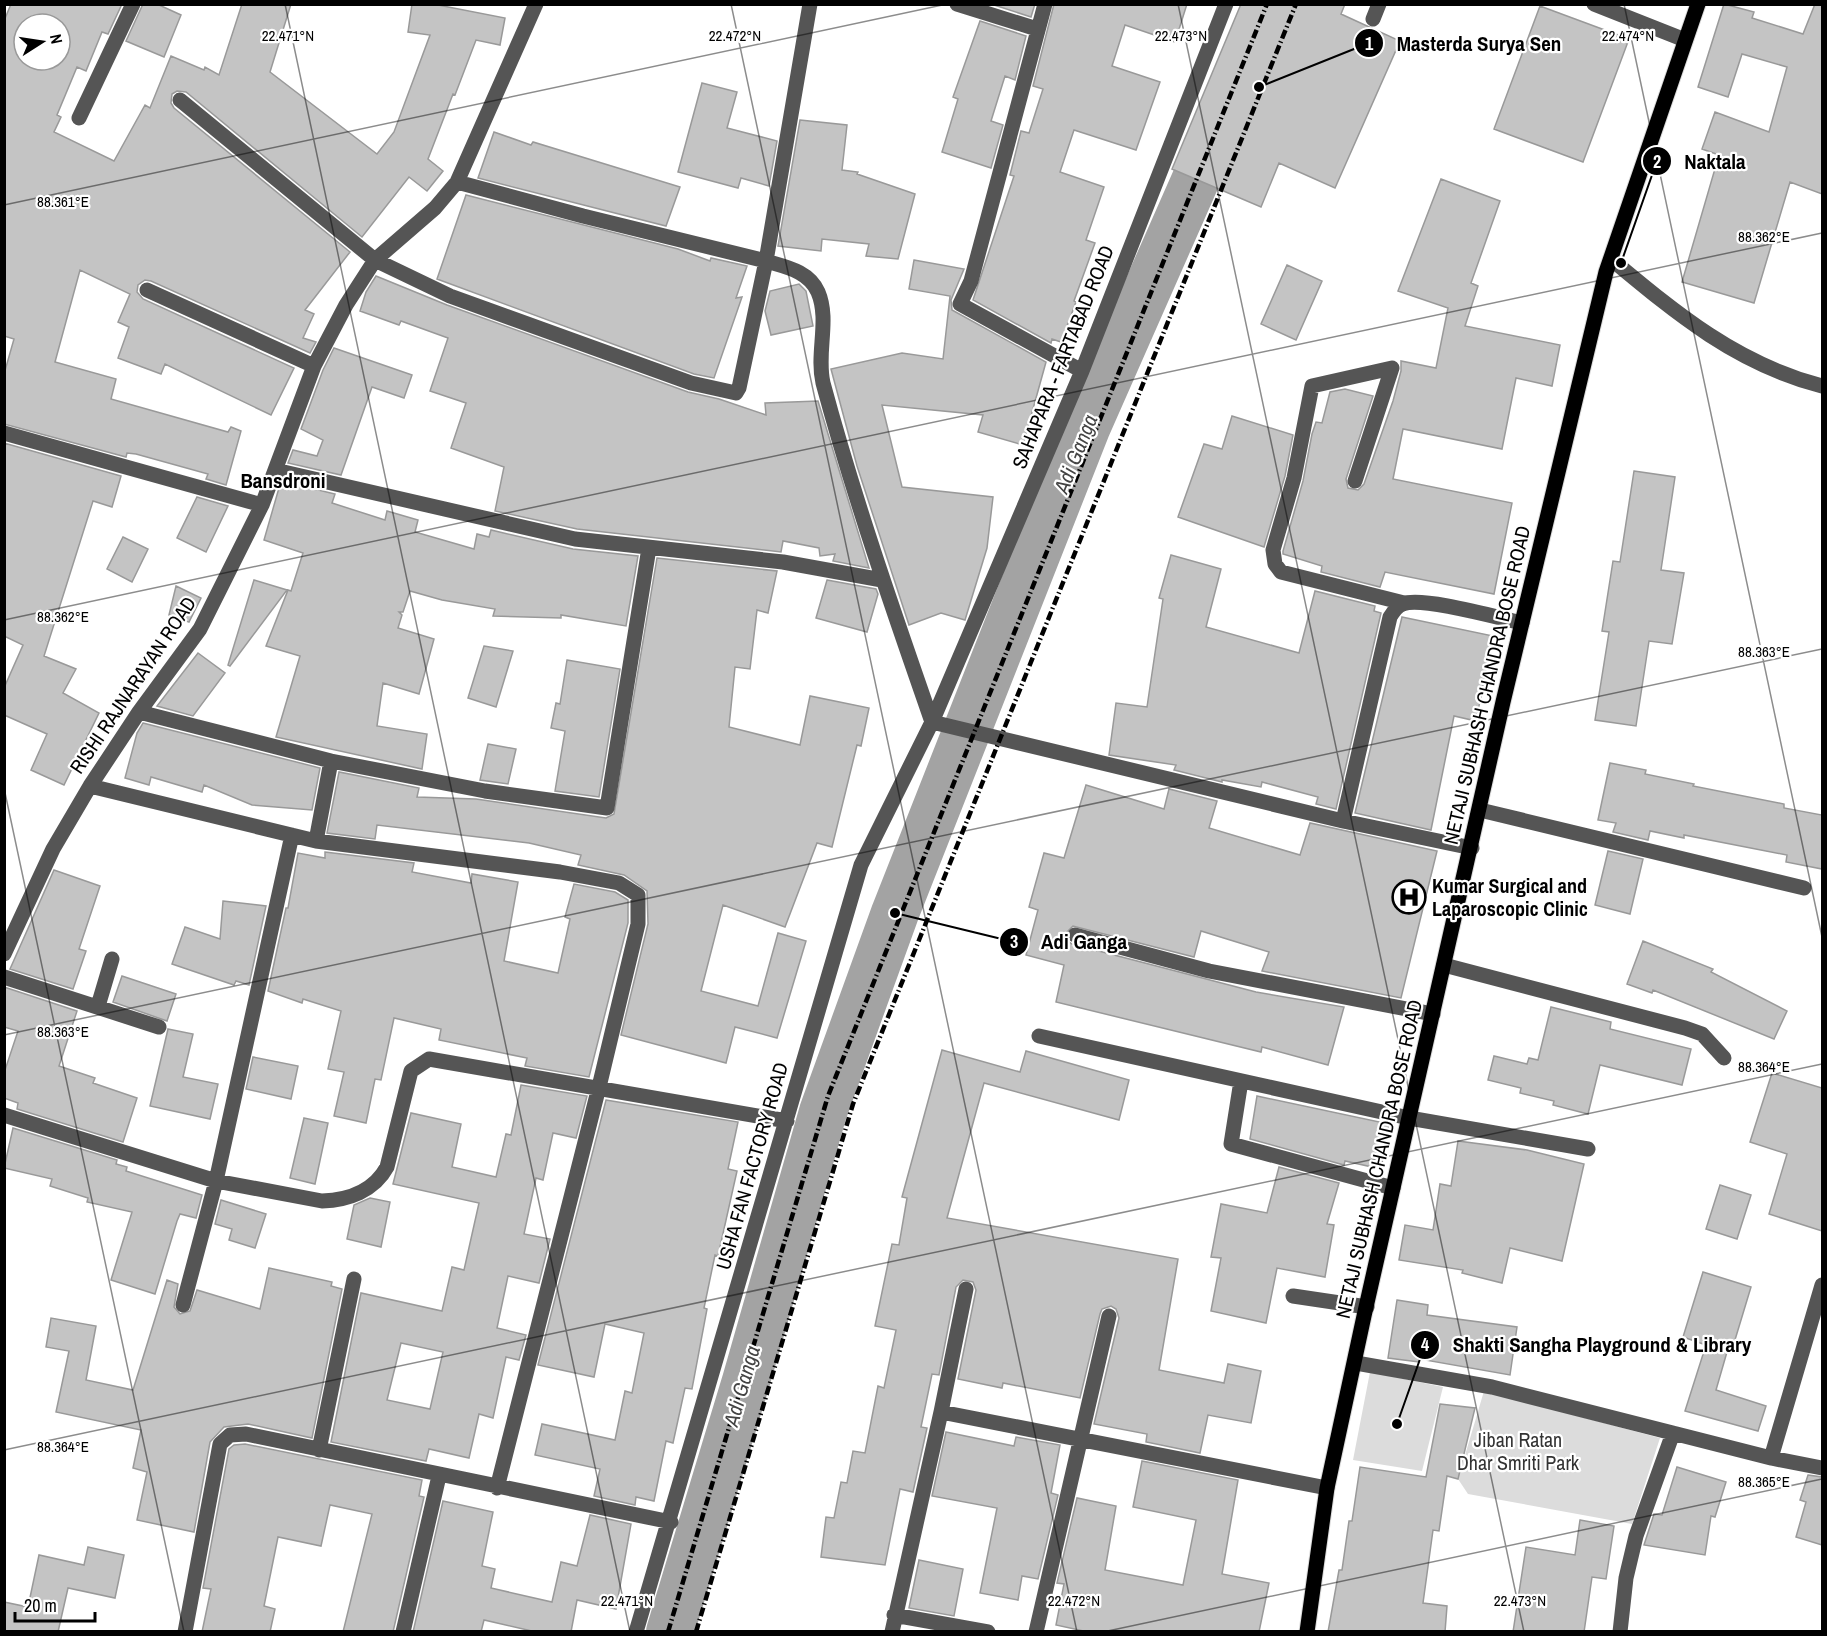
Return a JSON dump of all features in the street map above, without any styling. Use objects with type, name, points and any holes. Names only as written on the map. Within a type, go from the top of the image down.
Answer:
[{"type":"main road","name":"NETAJI SUBHASH CHANDRA BOSE ROAD","points":[[1307,1632],[1327,1488],[1522,623],[1611,259],[1698,4]]},
{"type":"street","points":[[80,118],[133,4]]},
{"type":"street","name":"RISHI RAJNARAYAN ROAD","points":[[4,954],[53,849],[90,786],[139,712],[200,628],[262,505],[314,366],[346,305],[375,260],[435,208],[457,182],[536,4]]},
{"type":"street","points":[[180,100],[375,260],[461,300],[691,384],[736,393],[739,388],[766,261],[810,4]]},
{"type":"street","points":[[957,4],[1037,29]]},
{"type":"street","points":[[1045,4],[971,281],[960,304],[1082,371]]},
{"type":"street","name":"SAHAPARA - FARTABAD ROAD","points":[[932,722],[1082,371],[1226,4]]},
{"type":"street","points":[[1594,4],[1685,40]]},
{"type":"street","points":[[457,182],[766,261],[795,270],[812,280],[819,294],[822,310],[820,351],[822,378],[882,580],[932,722],[1343,821],[1472,848]]},
{"type":"street","points":[[1611,259],[1683,320],[1748,358],[1822,386]]},
{"type":"street","points":[[147,290],[314,366]]},
{"type":"street","points":[[1355,482],[1392,368],[1312,386],[1293,478],[1273,550],[1275,564],[1281,572],[1404,603],[1424,602],[1522,623]]},
{"type":"street","points":[[4,433],[262,505]]},
{"type":"street","points":[[275,470],[575,539],[783,562],[882,580]]},
{"type":"street","points":[[139,712],[331,761],[485,791],[607,808],[649,548]]},
{"type":"street","points":[[1343,821],[1390,617],[1404,603]]},
{"type":"street","name":"USHA FAN FACTORY ROAD","points":[[636,1632],[861,865],[932,722]]},
{"type":"street","points":[[316,841],[331,761]]},
{"type":"street","points":[[90,786],[316,841],[560,872],[619,883],[638,895],[638,924],[497,1488]]},
{"type":"street","points":[[1480,810],[1804,888]]},
{"type":"street","points":[[183,1305],[216,1181],[292,835]]},
{"type":"street","points":[[1075,935],[1209,971],[1433,1014]]},
{"type":"street","points":[[98,1006],[112,959]]},
{"type":"street","points":[[1444,965],[1684,1028],[1702,1034],[1724,1058]]},
{"type":"street","points":[[4,977],[159,1027]]},
{"type":"street","points":[[1039,1036],[1410,1118],[1588,1149]]},
{"type":"street","points":[[4,1115],[216,1181],[322,1201],[336,1201],[371,1188],[380,1181],[387,1167],[411,1071],[429,1059],[787,1120]]},
{"type":"street","points":[[1241,1081],[1231,1144],[1394,1188]]},
{"type":"street","points":[[319,1450],[354,1279]]},
{"type":"street","points":[[1771,1458],[1822,1286]]},
{"type":"street","points":[[892,1632],[966,1289]]},
{"type":"street","points":[[1293,1296],[1367,1307]]},
{"type":"street","points":[[1036,1632],[1109,1316]]},
{"type":"street","points":[[1356,1363],[1492,1388],[1771,1458],[1822,1468]]},
{"type":"street","points":[[941,1412],[1327,1488]]},
{"type":"street","points":[[1620,1632],[1626,1578],[1636,1536],[1673,1433]]},
{"type":"street","points":[[185,1632],[220,1444],[231,1435],[246,1434],[439,1476],[670,1522]]},
{"type":"street","points":[[404,1632],[439,1476]]},
{"type":"street","points":[[894,1615],[988,1632]]},
{"type":"green space","points":[[1370,1372],[1443,1387],[1422,1471],[1353,1460]]},
{"type":"green space","name":"Jiban Ratan Dhar Smriti Park","points":[[1484,1391],[1660,1438],[1632,1524],[1468,1494],[1458,1479]]},
{"type":"building","points":[[11,4],[122,4],[108,34],[102,32],[86,71],[77,67],[57,115],[61,117],[54,132],[114,161],[145,105],[150,108],[171,56],[204,70],[205,67],[219,75],[242,4],[291,4],[270,72],[377,154],[394,132],[430,35],[408,32],[412,4],[433,4],[505,18],[500,45],[476,40],[455,95],[453,94],[428,159],[443,171],[427,191],[409,177],[362,237],[186,92],[177,91],[172,94],[171,103],[174,108],[350,252],[305,310],[314,314],[303,338],[316,342],[310,353],[151,281],[145,280],[138,285],[137,292],[143,299],[294,368],[271,415],[165,364],[161,374],[118,358],[129,327],[118,322],[130,294],[80,270],[55,362],[116,379],[111,399],[228,432],[231,427],[241,431],[226,485],[206,479],[208,474],[136,454],[127,453],[126,457],[4,424],[4,374],[14,339],[4,336],[4,21]]},
{"type":"building","points":[[143,4],[157,4],[181,15],[164,57],[126,41]]},
{"type":"building","points":[[991,4],[1035,4],[1031,17]]},
{"type":"building","points":[[1054,4],[1187,4],[1175,42],[1125,25],[1112,66],[1160,82],[1136,150],[1074,130],[1060,172],[1104,187],[1086,240],[1095,243],[1074,301],[1076,302],[1061,342],[1052,339],[1051,343],[973,300],[1014,176],[1010,175],[1021,131],[1029,133],[1043,89],[1033,86]]},
{"type":"building","points":[[1241,4],[1345,4],[1341,14],[1400,41],[1335,188],[1279,163],[1261,207],[1172,169]]},
{"type":"building","points":[[1724,4],[1754,12],[1752,18],[1803,34],[1815,4],[1822,4],[1822,194],[1790,182],[1754,303],[1682,282],[1719,155],[1702,149],[1715,112],[1769,132],[1787,67],[1742,54],[1728,97],[1698,87]]},
{"type":"building","points":[[1540,6],[1629,39],[1583,162],[1494,129]]},
{"type":"building","points":[[980,21],[1026,36],[1015,80],[1005,76],[991,121],[1003,125],[991,168],[942,152],[958,99],[953,97]]},
{"type":"building","points":[[702,83],[737,92],[727,128],[777,141],[769,186],[741,178],[738,188],[678,172]]},
{"type":"building","points":[[800,120],[847,125],[842,170],[858,172],[857,174],[915,194],[898,259],[866,256],[869,244],[822,239],[821,251],[778,246]]},
{"type":"building","points":[[494,132],[531,145],[533,142],[680,187],[666,226],[478,178]]},
{"type":"building","points":[[1441,179],[1500,201],[1471,283],[1478,286],[1465,326],[1560,345],[1552,386],[1516,378],[1502,449],[1403,429],[1393,479],[1512,503],[1494,594],[1385,572],[1380,587],[1321,572],[1322,566],[1283,554],[1303,481],[1312,434],[1316,422],[1322,423],[1330,392],[1345,389],[1373,396],[1346,479],[1348,488],[1358,490],[1364,484],[1393,401],[1401,371],[1401,361],[1436,368],[1448,308],[1398,291]]},
{"type":"building","points":[[466,195],[678,249],[710,261],[711,258],[747,266],[736,298],[742,297],[714,378],[694,374],[437,279]]},
{"type":"building","points":[[914,260],[964,269],[951,300],[952,310],[1046,362],[1023,445],[978,432],[983,415],[882,405],[902,487],[993,497],[987,548],[965,620],[941,613],[909,625],[857,466],[831,369],[902,353],[943,359],[950,296],[909,289]]},
{"type":"building","points":[[1287,265],[1322,281],[1296,340],[1261,324]]},
{"type":"building","points":[[376,276],[447,305],[688,392],[719,399],[766,415],[765,403],[818,401],[869,568],[833,561],[835,554],[820,556],[819,548],[783,541],[781,552],[577,529],[495,511],[504,467],[451,448],[466,403],[430,391],[448,338],[401,321],[399,325],[360,311],[366,292]]},
{"type":"building","points":[[799,284],[806,291],[813,326],[771,335],[765,311],[770,291]]},
{"type":"building","points":[[334,348],[412,375],[404,398],[372,387],[341,475],[288,463],[293,450],[317,456],[323,440],[301,429],[323,370]]},
{"type":"building","points":[[1232,416],[1293,435],[1285,476],[1264,547],[1178,517],[1204,444],[1222,449]]},
{"type":"building","points":[[4,443],[121,476],[112,507],[93,501],[44,656],[76,669],[63,693],[99,713],[64,785],[31,770],[47,734],[4,715],[4,688],[23,645],[4,636]]},
{"type":"building","points":[[1634,471],[1675,477],[1661,570],[1684,573],[1672,644],[1649,641],[1636,726],[1595,720],[1609,632],[1602,631],[1613,561],[1620,562]]},
{"type":"building","points":[[281,481],[335,494],[332,503],[385,520],[387,511],[418,520],[415,532],[474,549],[477,534],[489,537],[491,530],[573,549],[638,556],[626,626],[561,615],[561,618],[493,616],[495,609],[442,600],[410,591],[403,612],[399,612],[402,615],[398,628],[434,639],[419,694],[383,683],[377,726],[427,734],[422,769],[276,737],[300,656],[266,646],[288,590],[291,591],[303,553],[264,540]]},
{"type":"building","points":[[197,497],[228,506],[206,552],[177,538]]},
{"type":"building","points":[[123,537],[148,549],[132,582],[107,569]]},
{"type":"building","points":[[1171,555],[1221,569],[1206,627],[1299,653],[1315,591],[1375,606],[1374,611],[1381,613],[1336,809],[1316,804],[1318,797],[1262,782],[1261,787],[1222,780],[1222,782],[1174,770],[1176,765],[1109,755],[1116,703],[1147,707],[1163,599],[1159,598]]},
{"type":"building","points":[[657,558],[777,571],[768,613],[757,610],[750,669],[735,667],[729,727],[800,745],[810,696],[869,708],[861,746],[857,745],[832,847],[817,843],[785,927],[723,905],[701,991],[758,1006],[778,933],[806,941],[777,1038],[735,1027],[726,1063],[621,1035],[648,924],[647,891],[624,875],[578,865],[581,855],[529,843],[377,825],[375,839],[327,833],[339,772],[419,788],[417,797],[476,799],[606,818],[614,814]]},
{"type":"building","points":[[254,580],[287,590],[230,666],[228,665]]},
{"type":"building","points":[[827,580],[876,589],[878,594],[867,632],[816,618]]},
{"type":"building","points":[[176,586],[201,598],[189,622],[169,615]]},
{"type":"building","points":[[1402,617],[1493,636],[1476,721],[1454,716],[1431,830],[1355,813]]},
{"type":"building","points":[[484,646],[513,651],[496,707],[468,698]]},
{"type":"building","points":[[198,653],[225,673],[193,716],[157,706]]},
{"type":"building","points":[[567,660],[620,669],[599,797],[555,791],[565,731],[551,728],[556,703],[560,704]]},
{"type":"building","points":[[143,723],[320,768],[312,810],[252,805],[204,785],[202,792],[151,777],[149,785],[125,778],[137,733]]},
{"type":"building","points":[[488,744],[516,749],[508,784],[480,780]]},
{"type":"building","points":[[1610,763],[1646,770],[1645,774],[1694,784],[1693,786],[1784,804],[1784,808],[1822,815],[1822,869],[1786,862],[1787,855],[1684,835],[1684,838],[1650,831],[1648,840],[1613,832],[1616,823],[1598,820]]},
{"type":"building","points":[[1086,785],[1164,809],[1169,789],[1217,801],[1209,828],[1300,855],[1310,823],[1437,851],[1401,998],[1262,971],[1269,952],[1201,931],[1194,957],[1073,926],[1066,933],[1068,941],[1072,944],[1256,992],[1344,1007],[1328,1065],[1262,1047],[1261,1052],[1056,1002],[1064,965],[1026,955],[1038,910],[1029,907],[1044,853],[1064,858]]},
{"type":"building","points":[[1608,851],[1643,859],[1630,914],[1595,905]]},
{"type":"building","points":[[325,852],[414,863],[412,872],[471,883],[472,874],[518,882],[504,961],[558,973],[570,919],[565,917],[574,884],[615,892],[628,900],[628,923],[589,1077],[525,1066],[527,1058],[439,1040],[441,1029],[394,1018],[381,1080],[375,1079],[366,1123],[334,1116],[344,1072],[328,1069],[341,1011],[303,999],[302,1003],[268,991],[286,908],[288,908],[298,853],[325,858]]},
{"type":"building","points":[[54,870],[100,886],[79,949],[86,951],[73,989],[10,969]]},
{"type":"building","points":[[223,901],[266,906],[249,985],[236,981],[234,985],[172,964],[185,927],[220,939]]},
{"type":"building","points":[[1643,941],[1713,969],[1711,972],[1787,1011],[1774,1039],[1653,990],[1652,993],[1627,984]]},
{"type":"building","points":[[122,976],[176,994],[167,1021],[113,1002]]},
{"type":"building","points":[[4,987],[77,1011],[59,1066],[95,1078],[93,1083],[137,1098],[123,1142],[17,1109],[18,1103],[4,1098],[4,1073],[18,1031],[4,1027]]},
{"type":"building","points":[[1551,1007],[1611,1022],[1610,1029],[1691,1049],[1682,1085],[1600,1065],[1588,1114],[1553,1105],[1554,1101],[1520,1093],[1521,1088],[1488,1080],[1494,1056],[1527,1064],[1529,1058],[1538,1060]]},
{"type":"building","points":[[168,1029],[193,1034],[183,1077],[218,1084],[210,1119],[150,1106]]},
{"type":"building","points":[[942,1050],[1020,1072],[1026,1051],[1129,1080],[1119,1120],[984,1083],[947,1218],[1178,1259],[1159,1370],[1224,1383],[1228,1364],[1261,1371],[1251,1423],[1208,1415],[1200,1453],[1146,1442],[1147,1434],[1094,1424],[1119,1318],[1116,1309],[1111,1306],[1102,1309],[1100,1314],[1080,1398],[1003,1383],[1002,1388],[958,1379],[976,1290],[973,1282],[963,1280],[956,1287],[939,1375],[932,1374],[921,1427],[927,1428],[913,1492],[900,1489],[885,1565],[821,1557],[826,1517],[834,1518],[841,1482],[847,1483],[853,1451],[865,1453],[878,1386],[884,1388],[896,1330],[875,1326],[892,1244],[899,1245],[907,1198],[902,1197]]},
{"type":"building","points":[[253,1057],[298,1066],[291,1099],[246,1089]]},
{"type":"building","points":[[1772,1073],[1822,1088],[1822,1231],[1769,1214],[1787,1154],[1750,1142]]},
{"type":"building","points":[[521,1085],[587,1096],[576,1138],[553,1133],[543,1180],[536,1178],[524,1234],[550,1239],[539,1283],[508,1276],[497,1328],[526,1335],[519,1360],[506,1357],[493,1418],[479,1414],[469,1458],[429,1449],[426,1461],[331,1442],[361,1293],[442,1311],[452,1267],[464,1270],[479,1203],[393,1184],[411,1113],[461,1124],[452,1167],[496,1177],[506,1134],[511,1135]],"holes":[[[401,1343],[443,1352],[430,1409],[387,1400]]]},
{"type":"building","points":[[1257,1096],[1389,1124],[1381,1169],[1345,1161],[1344,1165],[1250,1139]]},
{"type":"building","points":[[606,1100],[738,1122],[728,1169],[737,1171],[704,1308],[707,1309],[692,1389],[685,1388],[673,1443],[666,1441],[654,1501],[636,1497],[635,1505],[594,1496],[600,1469],[535,1455],[542,1424],[615,1440],[625,1391],[632,1393],[644,1333],[605,1324],[594,1377],[538,1365]]},
{"type":"building","points":[[304,1118],[328,1123],[315,1184],[290,1178]]},
{"type":"building","points":[[13,1128],[117,1160],[116,1164],[127,1167],[126,1171],[202,1195],[196,1218],[180,1214],[155,1294],[111,1280],[132,1212],[87,1202],[88,1198],[50,1186],[52,1179],[4,1168]]},
{"type":"building","points":[[1458,1141],[1527,1150],[1584,1164],[1562,1261],[1510,1248],[1502,1283],[1462,1273],[1463,1270],[1399,1260],[1405,1225],[1433,1230],[1440,1184],[1451,1186]]},
{"type":"building","points":[[1279,1167],[1339,1183],[1327,1224],[1334,1225],[1325,1277],[1277,1268],[1266,1323],[1211,1311],[1221,1258],[1211,1257],[1221,1204],[1267,1213]]},
{"type":"building","points":[[1720,1185],[1751,1195],[1737,1239],[1706,1229]]},
{"type":"building","points":[[370,1198],[390,1202],[381,1247],[347,1239],[354,1205]]},
{"type":"building","points":[[221,1200],[266,1214],[255,1248],[229,1240],[232,1229],[215,1224]]},
{"type":"building","points":[[269,1268],[332,1282],[331,1286],[342,1289],[312,1438],[248,1424],[224,1427],[210,1442],[194,1532],[137,1520],[147,1472],[133,1468],[141,1430],[56,1412],[69,1351],[46,1347],[51,1318],[96,1326],[86,1380],[133,1390],[167,1280],[178,1284],[174,1307],[180,1314],[190,1311],[197,1290],[260,1309]]},
{"type":"building","points":[[1703,1272],[1751,1287],[1731,1353],[1727,1352],[1716,1390],[1766,1406],[1758,1431],[1685,1411],[1706,1345],[1683,1337]]},
{"type":"building","points":[[1397,1300],[1428,1305],[1427,1315],[1517,1327],[1510,1375],[1420,1359],[1419,1362],[1388,1358]]},
{"type":"building","points":[[1440,1404],[1475,1408],[1458,1479],[1447,1476],[1439,1531],[1433,1530],[1423,1603],[1447,1606],[1445,1632],[1328,1632],[1339,1570],[1342,1570],[1349,1521],[1352,1521],[1360,1467],[1426,1477]]},
{"type":"building","points":[[946,1432],[1014,1446],[1016,1437],[1060,1445],[1051,1493],[1058,1495],[1038,1579],[1022,1576],[1018,1600],[980,1593],[997,1508],[932,1496]]},
{"type":"building","points":[[245,1444],[422,1480],[419,1496],[424,1497],[393,1632],[343,1632],[372,1514],[330,1505],[321,1546],[278,1537],[264,1606],[275,1609],[270,1632],[202,1632],[211,1589],[203,1588],[229,1449],[234,1445]]},
{"type":"building","points":[[1142,1461],[1238,1480],[1222,1574],[1269,1583],[1259,1632],[1088,1632],[1056,1625],[1064,1584],[1057,1583],[1077,1498],[1116,1506],[1105,1570],[1183,1585],[1196,1520],[1133,1507]]},
{"type":"building","points":[[1677,1467],[1726,1482],[1715,1517],[1711,1516],[1705,1555],[1644,1545],[1654,1514],[1662,1515]]},
{"type":"building","points":[[1808,1475],[1822,1477],[1822,1545],[1796,1537],[1806,1502],[1800,1500]]},
{"type":"building","points":[[443,1501],[493,1512],[482,1566],[495,1569],[491,1588],[552,1602],[561,1562],[577,1566],[590,1515],[631,1524],[616,1609],[577,1600],[571,1632],[536,1632],[484,1620],[481,1632],[413,1632]]},
{"type":"building","points":[[1580,1520],[1614,1526],[1606,1579],[1592,1577],[1584,1632],[1513,1632],[1526,1547],[1575,1555]]},
{"type":"building","points":[[88,1547],[124,1555],[115,1598],[68,1588],[58,1632],[4,1632],[4,1602],[28,1607],[39,1555],[84,1565]]},
{"type":"building","points":[[919,1560],[963,1569],[954,1616],[909,1608]]},
{"type":"waterway","name":"Adi Ganga","points":[[670,1632],[746,1381],[823,1112],[895,913],[1087,426],[1222,120]]},
{"type":"railway","points":[[668,1632],[828,1096],[1267,4]]},
{"type":"railway","points":[[696,1632],[853,1104],[1296,4]]},
{"type":"place","name":"Masterda Surya Sen","points":[[1259,87]]},
{"type":"place","name":"Naktala","points":[[1621,263]]},
{"type":"place","name":"Kumar Surgical and Laparoscopic Clinic","points":[[1409,897]]},
{"type":"place","name":"Adi Ganga","points":[[895,913]]},
{"type":"place","name":"Shakti Sangha Playground & Library","points":[[1397,1424]]},
{"type":"district","name":"Bansdroni","points":[[283,481]]}]
